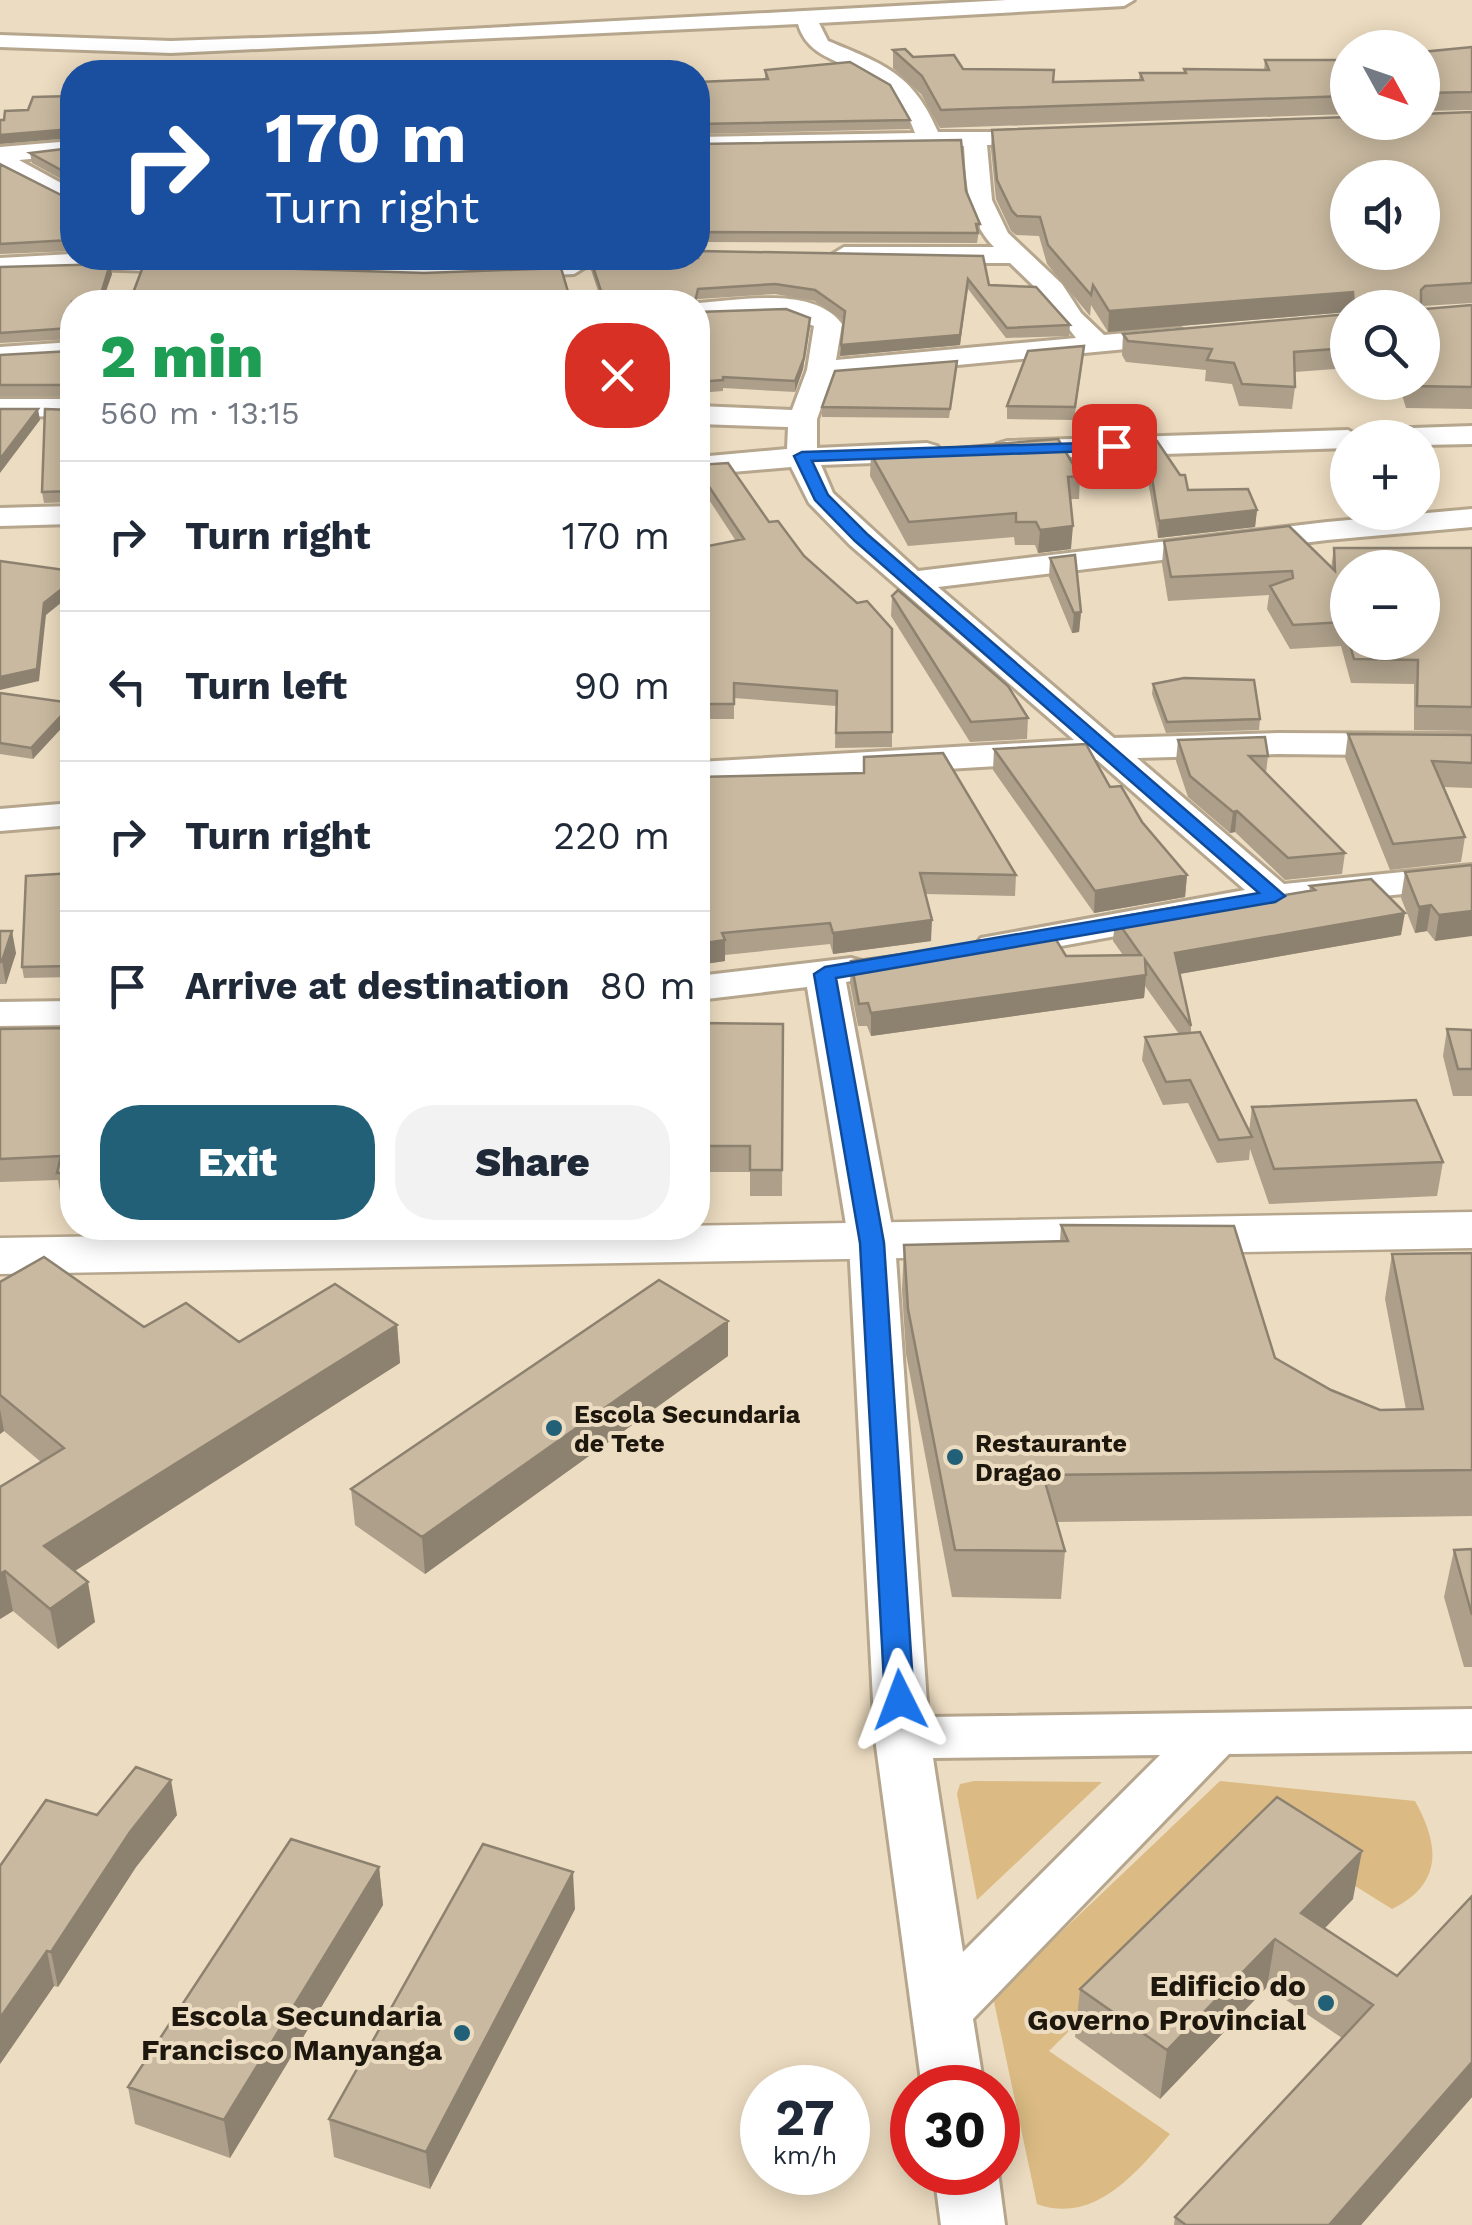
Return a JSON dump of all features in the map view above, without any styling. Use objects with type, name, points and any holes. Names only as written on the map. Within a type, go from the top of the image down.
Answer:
[{"type":"street","points":[[0,41],[170,47],[601,31],[1124,0]]},
{"type":"street","points":[[807,17],[813,39],[820,46],[893,78],[916,102],[930,140]]},
{"type":"street","points":[[170,47],[224,60]]},
{"type":"street","points":[[710,144],[1073,136]]},
{"type":"street","points":[[975,139],[980,200],[997,236],[1053,290],[1071,318],[1097,343]]},
{"type":"street","points":[[0,156],[60,149]]},
{"type":"street","points":[[0,156],[60,193]]},
{"type":"street","points":[[9,198],[60,196]]},
{"type":"street","points":[[820,254],[1013,255]]},
{"type":"street","points":[[0,266],[60,263]]},
{"type":"street","points":[[116,270],[129,274],[163,270]]},
{"type":"street","points":[[386,270],[525,270]]},
{"type":"street","points":[[710,312],[802,309],[822,314],[828,324],[821,370],[803,419],[802,456],[820,497],[911,581],[1275,896]]},
{"type":"street","points":[[821,370],[1204,334]]},
{"type":"street","points":[[0,355],[60,351]]},
{"type":"street","points":[[0,408],[60,408]]},
{"type":"street","points":[[710,415],[803,419]]},
{"type":"street","points":[[1440,435],[1472,434]]},
{"type":"street","points":[[710,465],[802,456],[1330,440]]},
{"type":"street","points":[[0,517],[60,515]]},
{"type":"street","points":[[911,581],[1327,530],[1472,518]]},
{"type":"street","points":[[710,772],[1338,740],[1472,745]]},
{"type":"street","points":[[0,820],[60,815]]},
{"type":"street","points":[[953,954],[1275,896],[1472,876]]},
{"type":"street","points":[[710,987],[880,965]]},
{"type":"street","points":[[825,974],[872,1243],[902,1738],[950,2065]]},
{"type":"street","points":[[0,1014],[60,1012]]},
{"type":"street","points":[[0,1256],[1472,1230]]},
{"type":"street","points":[[902,1738],[1472,1730]]},
{"type":"street","points":[[942,2011],[1214,1734]]},
{"type":"street","points":[[969,2195],[974,2225]]},
{"type":"shaded area","points":[[1220,1781],[1415,1801],[1429,1832],[1432,1862],[1428,1875],[1421,1888],[1392,1909],[1269,1832],[1049,2051],[1170,2134],[1128,2179],[1095,2201],[1058,2209],[1037,2204],[1020,2124],[1020,2065],[1007,2065],[993,1997]]},
{"type":"shaded area","points":[[1102,1782],[977,1900],[957,1794],[960,1784]]},
{"type":"building","points":[[1472,47],[1472,92],[1440,93],[1440,50]]},
{"type":"building","points":[[905,49],[913,57],[954,55],[963,69],[1054,70],[1053,82],[1143,80],[1140,73],[1186,73],[1184,69],[1269,70],[1265,60],[1330,60],[1330,97],[941,110],[922,76],[893,50]]},
{"type":"building","points":[[850,62],[890,85],[910,120],[710,124],[710,81],[768,79],[765,70]]},
{"type":"building","points":[[60,96],[60,130],[0,135],[0,120],[4,120],[5,111],[28,110],[33,97]]},
{"type":"building","points":[[1472,112],[1472,283],[1425,286],[1421,290],[1330,290],[1330,294],[1109,311],[1093,285],[1091,295],[1048,245],[1040,217],[1017,216],[1012,211],[997,180],[992,130],[1330,118],[1330,140],[1440,140],[1440,113]]},
{"type":"building","points":[[961,140],[966,191],[980,224],[976,224],[978,233],[710,232],[710,144]]},
{"type":"building","points":[[60,149],[60,169],[30,153]]},
{"type":"building","points":[[0,164],[60,194],[60,241],[0,244]]},
{"type":"building","points":[[710,251],[983,256],[989,285],[1036,287],[1070,325],[1007,328],[968,279],[960,335],[841,345],[845,311],[815,290],[775,284],[698,290],[601,290],[594,270],[710,270]]},
{"type":"building","points":[[60,265],[60,270],[108,270],[102,290],[60,290],[60,329],[0,333],[0,267]]},
{"type":"building","points":[[142,270],[562,270],[568,290],[134,290]]},
{"type":"building","points":[[1472,305],[1472,387],[1440,386],[1440,308]]},
{"type":"building","points":[[786,309],[810,318],[804,358],[795,381],[723,377],[710,381],[710,312]]},
{"type":"building","points":[[1330,316],[1330,349],[1294,352],[1295,387],[1242,384],[1234,363],[1207,360],[1212,349],[1128,341],[1123,334]]},
{"type":"building","points":[[1084,346],[1075,407],[1007,406],[1028,351]]},
{"type":"building","points":[[60,352],[60,385],[0,385],[0,355]]},
{"type":"building","points":[[957,361],[950,409],[822,407],[835,371]]},
{"type":"building","points":[[0,409],[38,409],[0,459]]},
{"type":"building","points":[[45,409],[60,410],[60,491],[42,492]]},
{"type":"building","points":[[1058,439],[1080,476],[1068,477],[1073,526],[1040,530],[1036,522],[1016,522],[1016,513],[909,522],[871,454]]},
{"type":"building","points":[[1146,441],[1157,441],[1180,475],[1185,475],[1188,490],[1248,489],[1257,510],[1159,521]]},
{"type":"building","points":[[728,463],[769,522],[778,521],[804,556],[857,603],[867,601],[892,629],[892,732],[836,733],[837,691],[734,683],[734,704],[710,704],[710,546],[744,539],[710,488],[710,464]]},
{"type":"building","points":[[1289,526],[1330,566],[1330,623],[1293,625],[1270,586],[1293,578],[1292,571],[1171,577],[1164,541]]},
{"type":"building","points":[[1334,548],[1472,548],[1472,707],[1417,706],[1418,660],[1440,660],[1440,550]]},
{"type":"building","points":[[1075,555],[1081,612],[1074,613],[1050,558]]},
{"type":"building","points":[[0,561],[60,569],[60,590],[44,603],[37,669],[0,677]]},
{"type":"building","points":[[898,590],[1008,686],[1028,718],[971,722],[892,596]]},
{"type":"building","points":[[1184,678],[1254,680],[1260,719],[1167,722],[1153,684]]},
{"type":"building","points":[[0,693],[60,701],[60,717],[31,748],[0,743]]},
{"type":"building","points":[[1348,734],[1472,735],[1472,763],[1432,761],[1465,837],[1393,844]]},
{"type":"building","points":[[1265,737],[1268,756],[1249,756],[1345,853],[1288,858],[1237,811],[1233,812],[1190,776],[1178,740]]},
{"type":"building","points":[[1086,744],[1110,787],[1121,786],[1142,822],[1187,875],[1095,891],[994,749]]},
{"type":"building","points":[[943,753],[1016,875],[920,873],[932,920],[833,933],[830,923],[722,933],[725,940],[710,942],[710,777],[864,773],[864,757]]},
{"type":"building","points":[[1472,865],[1472,911],[1439,915],[1431,905],[1419,907],[1405,872]]},
{"type":"building","points":[[60,874],[60,966],[22,967],[26,876]]},
{"type":"building","points":[[1371,879],[1405,913],[1175,953],[1191,1026],[1145,960],[1146,975],[871,1013],[868,1003],[859,1004],[851,961],[1052,933],[1066,956],[1141,955],[1115,918],[1210,901],[1214,907],[1315,890],[1310,886]]},
{"type":"building","points":[[0,931],[12,931],[0,962]]},
{"type":"building","points":[[710,1023],[783,1024],[782,1170],[750,1170],[750,1146],[710,1146]]},
{"type":"building","points":[[60,1028],[60,1156],[0,1159],[0,1029]]},
{"type":"building","points":[[1447,1029],[1472,1030],[1472,1069],[1458,1069]]},
{"type":"building","points":[[1200,1032],[1252,1137],[1219,1140],[1190,1080],[1166,1082],[1145,1037]]},
{"type":"building","points":[[1416,1100],[1443,1162],[1274,1169],[1252,1107]]},
{"type":"building","points":[[1061,1225],[1234,1226],[1275,1358],[1331,1390],[1380,1410],[1423,1409],[1392,1254],[1472,1253],[1472,1470],[1043,1475],[1065,1551],[955,1550],[908,1309],[904,1245],[1068,1241]]},
{"type":"building","points":[[44,1257],[144,1327],[186,1303],[239,1342],[335,1284],[397,1325],[44,1546],[88,1582],[50,1609],[5,1571],[0,1574],[0,1487],[64,1448],[0,1395],[0,1282]]},
{"type":"building","points":[[659,1280],[728,1321],[422,1537],[351,1489]]},
{"type":"building","points":[[1472,1549],[1472,1615],[1454,1550]]},
{"type":"building","points":[[136,1767],[171,1780],[0,2018],[0,1866],[46,1800],[97,1815]]},
{"type":"building","points":[[1277,1797],[1362,1851],[1301,1913],[1397,1976],[1472,1896],[1472,2062],[1329,2225],[1186,2225],[1175,2217],[1373,2005],[1275,1939],[1167,2050],[1080,1989]]},
{"type":"building","points":[[291,1839],[379,1867],[224,2120],[128,2087]]},
{"type":"building","points":[[483,1844],[573,1872],[426,2152],[329,2119]]},
{"type":"place","name":"Escola Secundaria de Tete","points":[[554,1428]]},
{"type":"place","name":"Restaurante Dragao","points":[[955,1457]]},
{"type":"place","name":"Edificio do Governo Provincial","points":[[1326,2003]]},
{"type":"place","name":"Escola Secundaria Francisco Manyanga","points":[[462,2033]]},
{"type":"route","points":[[900,1700],[872,1243],[825,974],[1275,896],[861,538],[820,497],[802,456],[1114,446]]}]
